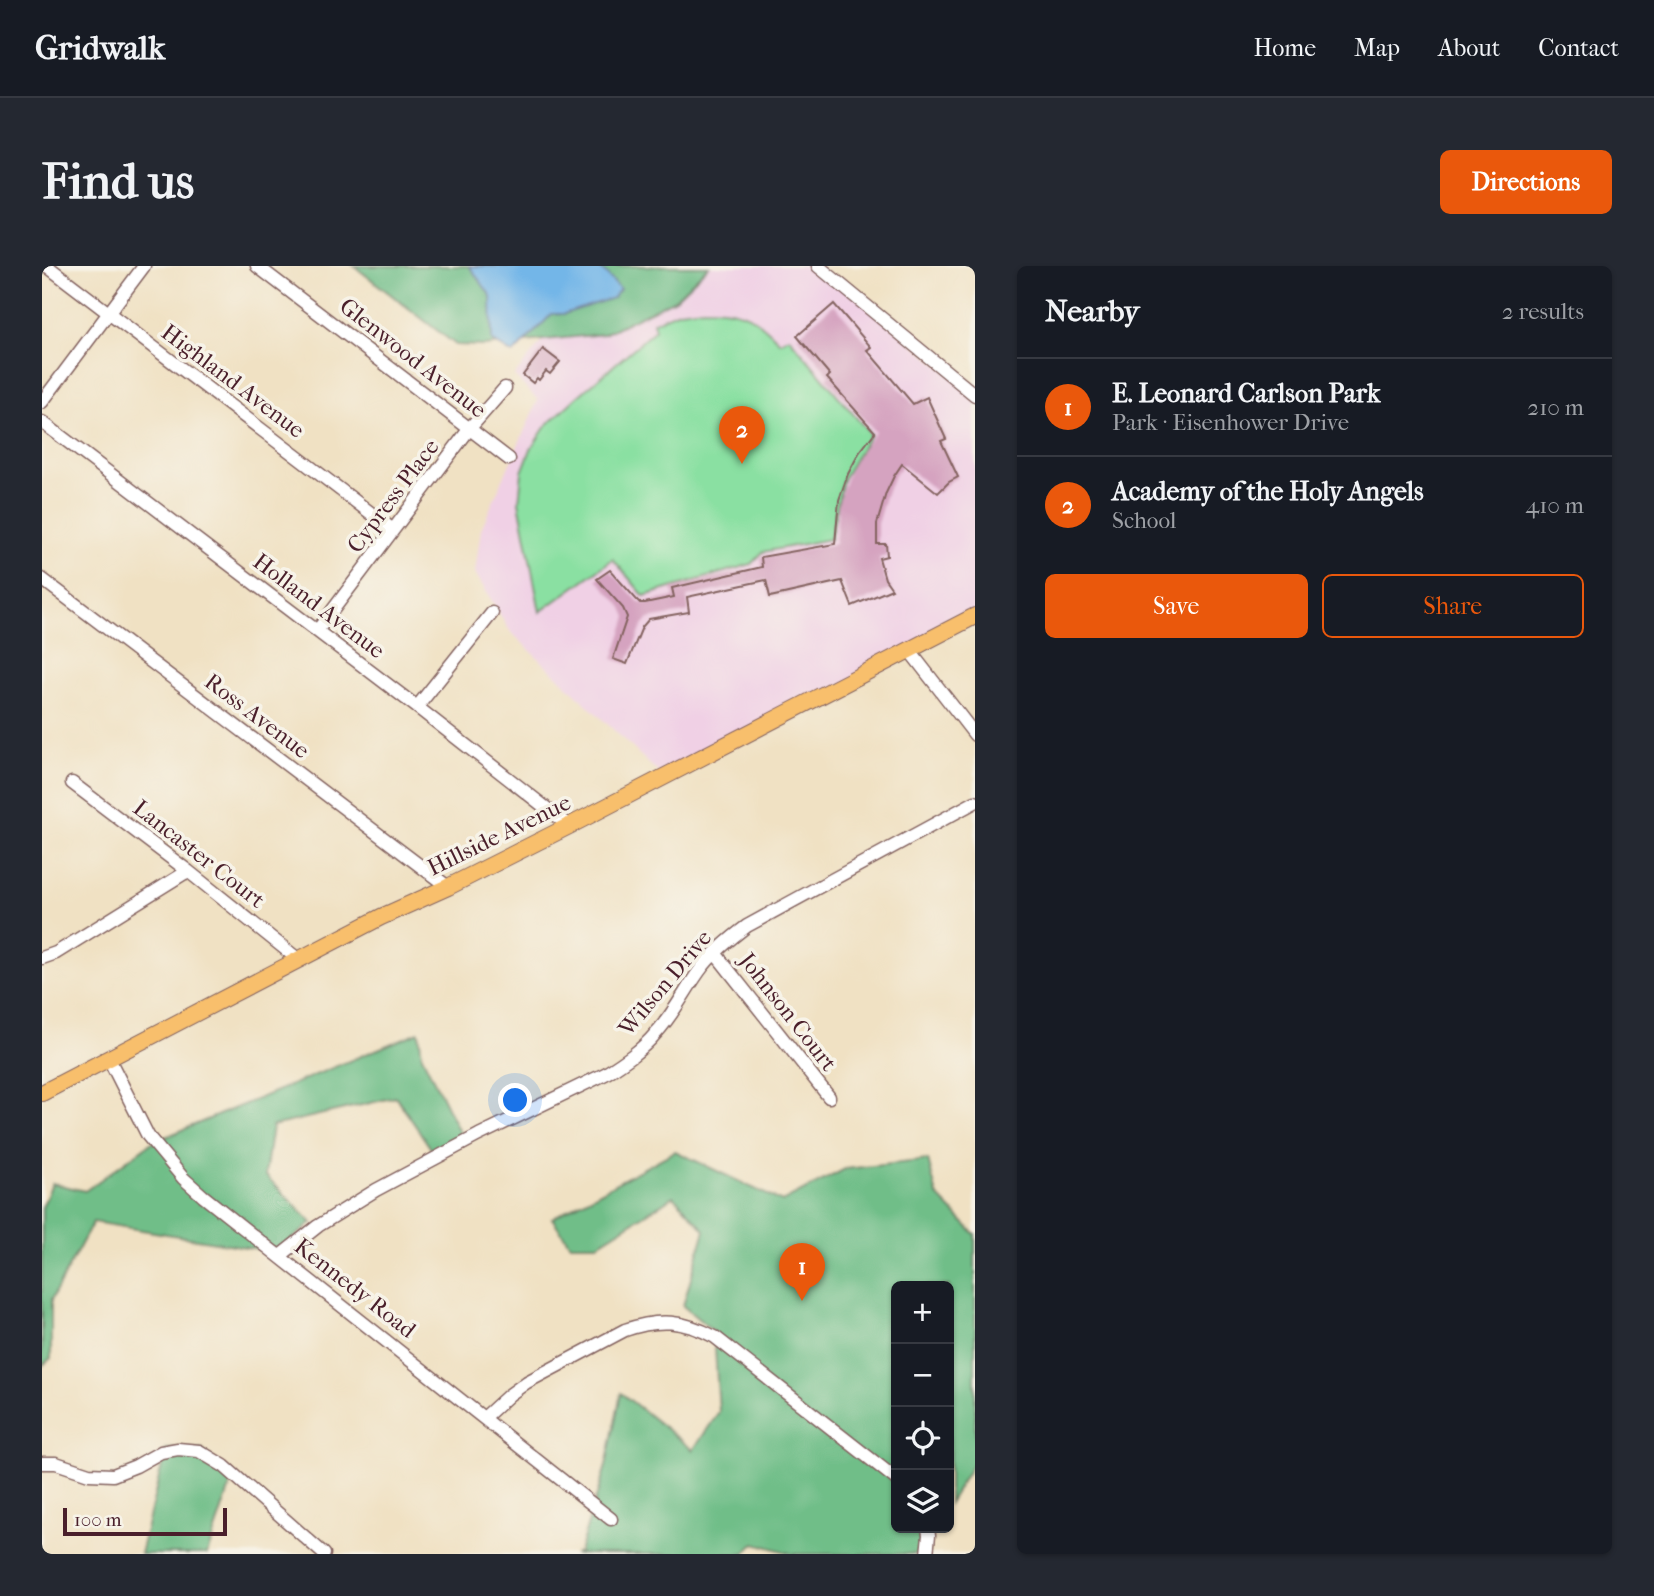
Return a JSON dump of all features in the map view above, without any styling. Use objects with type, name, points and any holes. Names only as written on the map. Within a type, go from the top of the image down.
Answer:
[{"type":"main road","name":"Hillside Avenue","points":[[42,1093],[381,917],[448,887],[569,826],[975,616]]},
{"type":"street","name":"Highland Avenue","points":[[47,266],[393,530]]},
{"type":"street","points":[[42,402],[144,266]]},
{"type":"street","name":"Glenwood Avenue","points":[[257,266],[509,459]]},
{"type":"street","points":[[818,266],[975,395]]},
{"type":"street","name":"Cypress Place","points":[[317,631],[470,428],[505,388]]},
{"type":"street","name":"Holland Avenue","points":[[42,422],[569,826]]},
{"type":"street","name":"Ross Avenue","points":[[42,579],[448,887]]},
{"type":"street","points":[[417,707],[492,613]]},
{"type":"street","points":[[909,650],[975,735]]},
{"type":"street","name":"Lancaster Court","points":[[72,783],[299,960]]},
{"type":"street","name":"Wilson Drive","points":[[280,1256],[318,1226],[376,1190],[623,1063],[656,1034],[702,968],[729,940],[757,920],[975,802]]},
{"type":"street","points":[[42,958],[55,953],[188,871]]},
{"type":"street","name":"Johnson Court","points":[[715,953],[829,1097]]},
{"type":"street","name":"Kennedy Road","points":[[109,1059],[148,1136],[183,1178],[611,1519]]},
{"type":"street","points":[[484,1418],[527,1382],[625,1330],[654,1322],[677,1323],[700,1329],[715,1337],[891,1475]]},
{"type":"street","points":[[42,1463],[56,1463],[89,1474],[113,1475],[161,1452],[178,1449],[199,1451],[223,1466],[324,1554]]},
{"type":"street","points":[[927,1554],[928,1533]]},
{"type":"shaded area","points":[[709,266],[818,266],[975,395],[975,616],[663,777],[510,631],[475,573],[481,529],[538,400],[514,376],[544,339],[604,334],[675,299]]},
{"type":"green space","points":[[354,266],[709,266],[675,299],[604,334],[484,346],[456,345]]},
{"type":"green space","points":[[703,308],[746,315],[762,325],[780,342],[789,337],[870,434],[843,479],[830,539],[763,552],[751,564],[644,596],[613,559],[540,612],[519,502],[522,472],[531,449],[546,426],[655,330],[653,322],[679,311]]},
{"type":"green space","points":[[419,1032],[422,1056],[462,1138],[434,1153],[396,1097],[272,1126],[265,1175],[312,1223],[276,1252],[93,1222],[51,1300],[51,1358],[42,1366],[42,1208],[52,1183],[85,1191],[151,1143]]},
{"type":"green space","points":[[675,1151],[782,1202],[845,1169],[928,1160],[937,1195],[975,1234],[975,1460],[954,1495],[954,1281],[891,1281],[891,1533],[932,1533],[924,1554],[793,1554],[755,1543],[744,1554],[574,1554],[579,1552],[606,1466],[621,1393],[693,1450],[719,1412],[714,1332],[683,1306],[705,1230],[674,1196],[598,1244],[570,1244],[552,1218]]},
{"type":"green space","points":[[166,1449],[202,1450],[233,1478],[207,1554],[140,1554]]},
{"type":"water","points":[[469,266],[599,266],[620,289],[613,298],[564,314],[552,314],[513,354],[492,341],[491,296]]},
{"type":"building","points":[[834,304],[871,347],[867,350],[913,404],[927,397],[946,439],[941,441],[958,477],[938,493],[902,464],[894,476],[877,524],[877,544],[886,544],[887,556],[879,558],[885,579],[892,589],[852,606],[842,581],[770,597],[766,580],[687,597],[689,612],[649,619],[642,627],[627,664],[613,659],[627,617],[623,608],[597,579],[610,570],[640,603],[645,603],[674,597],[672,588],[762,567],[761,557],[835,544],[839,500],[848,474],[859,453],[875,432],[827,378],[830,375],[797,336]]},
{"type":"building","points":[[543,349],[560,362],[550,374],[546,371],[533,383],[523,375]]},
{"type":"place","name":"Academy of the Holy Angels","points":[[742,464]]},
{"type":"place","name":"E. Leonard Carlson Park","points":[[802,1301]]}]
